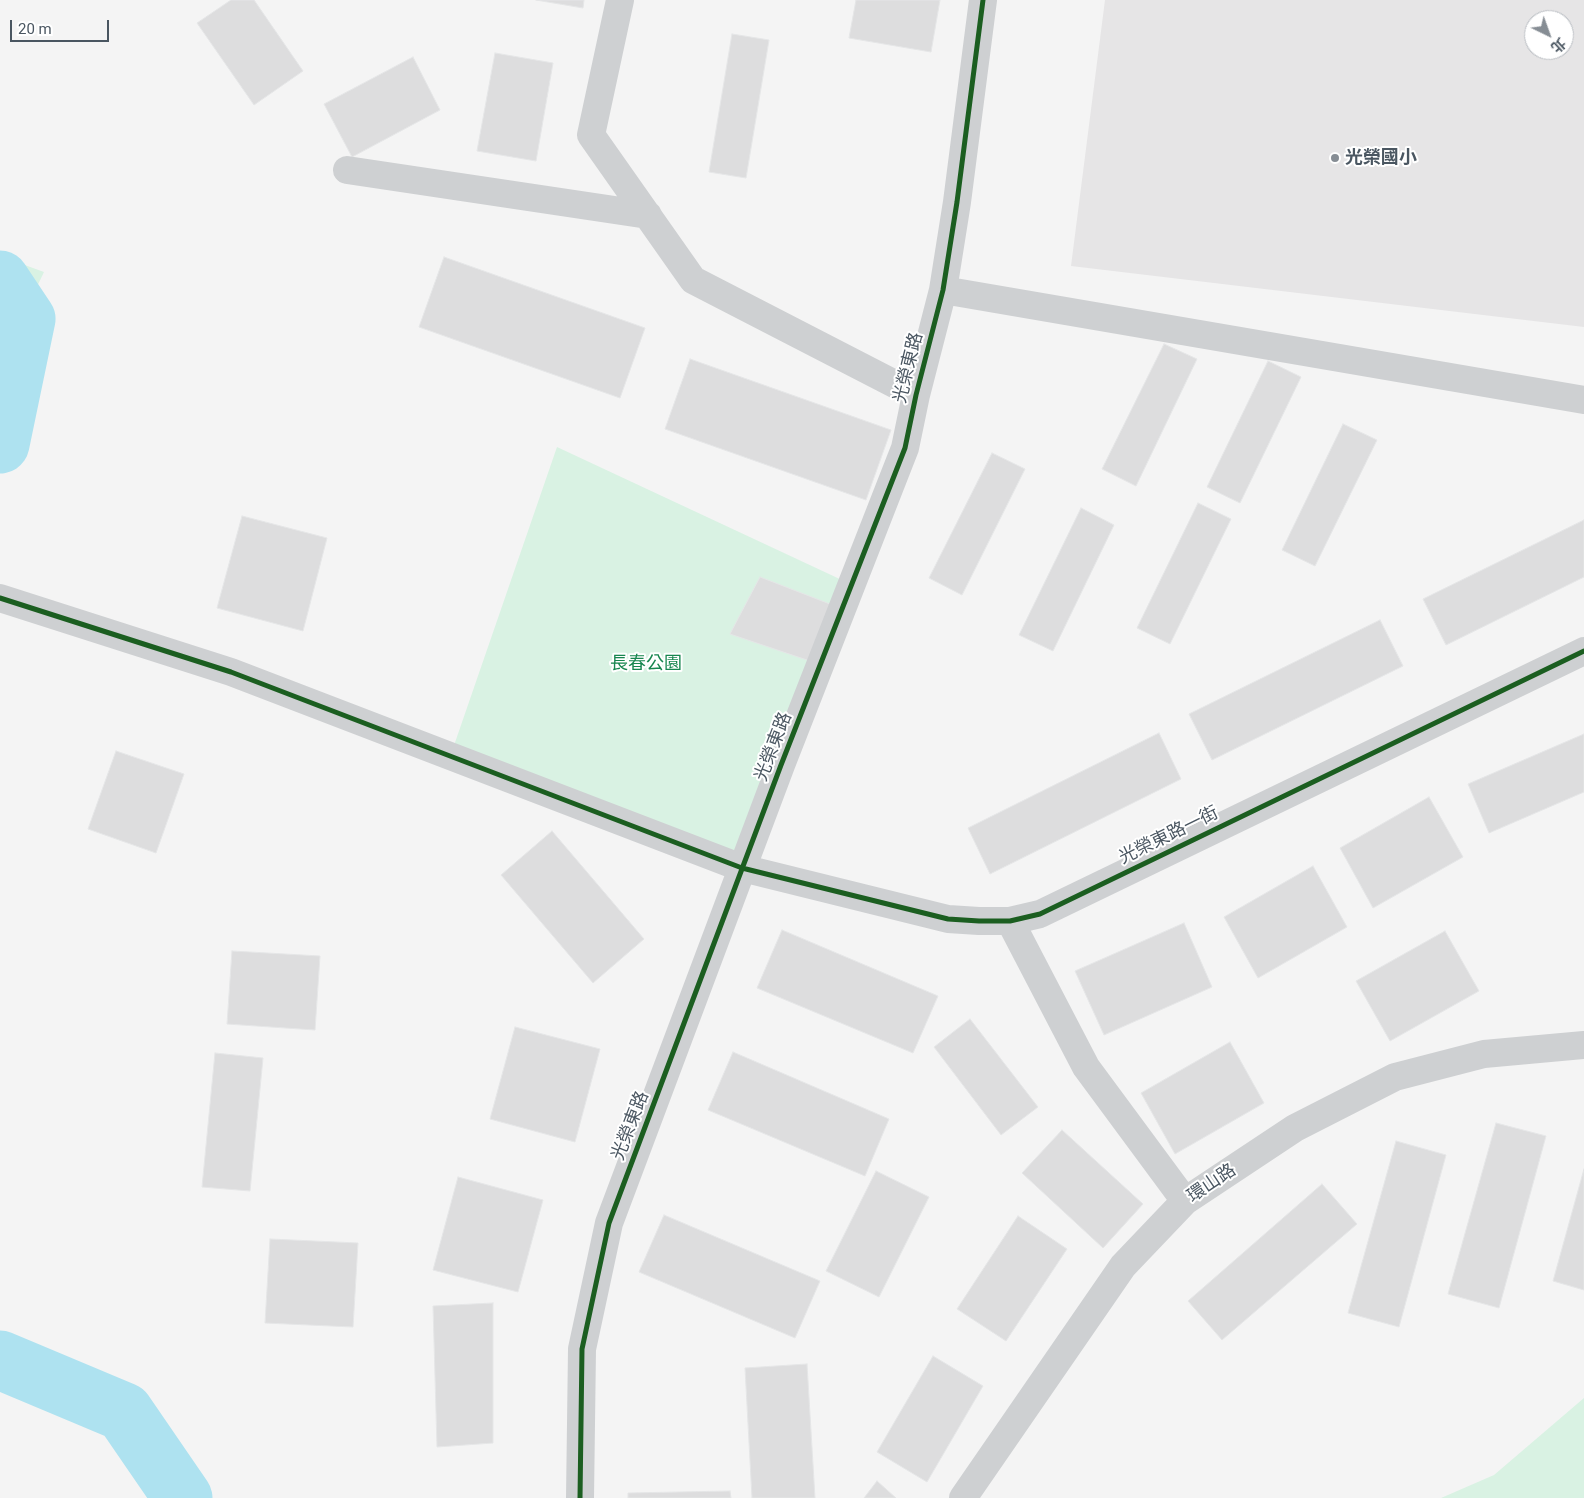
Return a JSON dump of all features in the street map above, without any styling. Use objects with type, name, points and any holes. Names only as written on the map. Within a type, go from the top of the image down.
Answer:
[{"type":"street","points":[[620,0],[591,135],[693,280],[916,395]]},
{"type":"street","name":"光榮東路","points":[[580,1498],[582,1349],[609,1223],[742,868],[905,448],[916,395],[943,290],[957,202],[984,0]]},
{"type":"street","points":[[347,170],[648,216]]},
{"type":"street","points":[[943,290],[1584,400]]},
{"type":"street","name":"光榮東路一街","points":[[0,598],[231,672],[742,868],[948,919],[1010,921],[1040,914],[1584,651]]},
{"type":"street","points":[[1010,921],[1086,1067],[1185,1201]]},
{"type":"street","name":"環山路","points":[[963,1498],[1123,1266],[1185,1201],[1295,1128],[1395,1077],[1484,1054],[1584,1045]]},
{"type":"shaded area","name":"光榮國小","points":[[1105,0],[1584,0],[1584,327],[1071,266]]},
{"type":"green space","points":[[0,256],[44,272],[0,364]]},
{"type":"green space","name":"長春公園","points":[[557,447],[844,581],[735,866],[450,757]]},
{"type":"green space","points":[[1584,1398],[1584,1498],[1441,1498],[1494,1475]]},
{"type":"building","points":[[231,0],[254,0],[303,71],[254,105],[197,23]]},
{"type":"building","points":[[536,0],[584,0],[583,8]]},
{"type":"building","points":[[856,0],[940,0],[931,52],[849,38]]},
{"type":"building","points":[[732,34],[769,40],[746,178],[709,172]]},
{"type":"building","points":[[495,53],[553,63],[536,161],[477,151]]},
{"type":"building","points":[[413,57],[440,110],[352,157],[324,104]]},
{"type":"building","points":[[444,257],[645,328],[620,398],[419,327]]},
{"type":"building","points":[[1164,344],[1197,359],[1136,486],[1102,469]]},
{"type":"building","points":[[690,359],[891,430],[866,500],[665,429]]},
{"type":"building","points":[[1268,361],[1301,377],[1240,503],[1207,487]]},
{"type":"building","points":[[1343,424],[1377,440],[1315,566],[1282,550]]},
{"type":"building","points":[[992,453],[1025,469],[962,595],[929,578]]},
{"type":"building","points":[[1198,503],[1231,519],[1170,644],[1137,628]]},
{"type":"building","points":[[1081,508],[1114,525],[1053,651],[1019,635]]},
{"type":"building","points":[[242,516],[327,538],[303,631],[217,608]]},
{"type":"building","points":[[1584,520],[1584,577],[1446,645],[1423,599]]},
{"type":"building","points":[[760,577],[835,606],[813,662],[730,634]]},
{"type":"building","points":[[1380,620],[1403,666],[1212,760],[1189,714]]},
{"type":"building","points":[[1159,733],[1181,779],[990,874],[968,828]]},
{"type":"building","points":[[1584,734],[1584,792],[1489,833],[1468,784]]},
{"type":"building","points":[[116,751],[184,774],[156,853],[88,829]]},
{"type":"building","points":[[1429,797],[1463,857],[1373,908],[1340,848]]},
{"type":"building","points":[[552,831],[644,939],[593,983],[501,875]]},
{"type":"building","points":[[1313,866],[1347,927],[1258,978],[1224,917]]},
{"type":"building","points":[[1184,923],[1212,987],[1104,1035],[1075,971]]},
{"type":"building","points":[[782,930],[938,996],[913,1053],[757,988]]},
{"type":"building","points":[[1445,931],[1479,991],[1390,1041],[1356,981]]},
{"type":"building","points":[[232,951],[320,956],[315,1030],[227,1024]]},
{"type":"building","points":[[970,1019],[1038,1107],[1001,1135],[934,1047]]},
{"type":"building","points":[[515,1027],[600,1049],[575,1142],[490,1119]]},
{"type":"building","points":[[1230,1042],[1264,1103],[1175,1154],[1141,1093]]},
{"type":"building","points":[[733,1052],[889,1119],[865,1176],[708,1110]]},
{"type":"building","points":[[215,1053],[263,1058],[250,1191],[202,1187]]},
{"type":"building","points":[[1496,1123],[1546,1136],[1499,1308],[1448,1294]]},
{"type":"building","points":[[1062,1130],[1143,1204],[1103,1248],[1022,1173]]},
{"type":"building","points":[[1396,1141],[1446,1155],[1399,1327],[1348,1313]]},
{"type":"building","points":[[1584,1169],[1584,1290],[1553,1281]]},
{"type":"building","points":[[876,1171],[929,1197],[879,1297],[826,1271]]},
{"type":"building","points":[[458,1177],[543,1200],[518,1292],[433,1270]]},
{"type":"building","points":[[1322,1184],[1357,1224],[1222,1340],[1188,1301]]},
{"type":"building","points":[[664,1215],[820,1281],[795,1338],[639,1272]]},
{"type":"building","points":[[1018,1216],[1067,1249],[1006,1341],[957,1309]]},
{"type":"building","points":[[270,1239],[358,1243],[353,1327],[265,1323]]},
{"type":"building","points":[[493,1303],[493,1443],[437,1447],[433,1306]]},
{"type":"building","points":[[933,1356],[983,1386],[927,1482],[877,1452]]},
{"type":"building","points":[[807,1364],[815,1498],[752,1498],[745,1368]]},
{"type":"building","points":[[877,1481],[896,1498],[864,1498]]},
{"type":"building","points":[[730,1491],[731,1498],[628,1498],[628,1493]]},
{"type":"waterway","points":[[0,280],[26,319],[0,444]]},
{"type":"waterway","points":[[0,1360],[124,1412],[183,1498]]},
{"type":"cycle path","points":[[580,1498],[582,1349],[609,1223],[781,765],[905,448],[916,395],[943,290],[957,202],[983,0]]},
{"type":"cycle path","points":[[0,598],[231,672],[742,868],[948,919],[979,921],[1010,921],[1040,914],[1584,651]]},
{"type":"place","name":"光榮國小","points":[[1335,158]]}]
